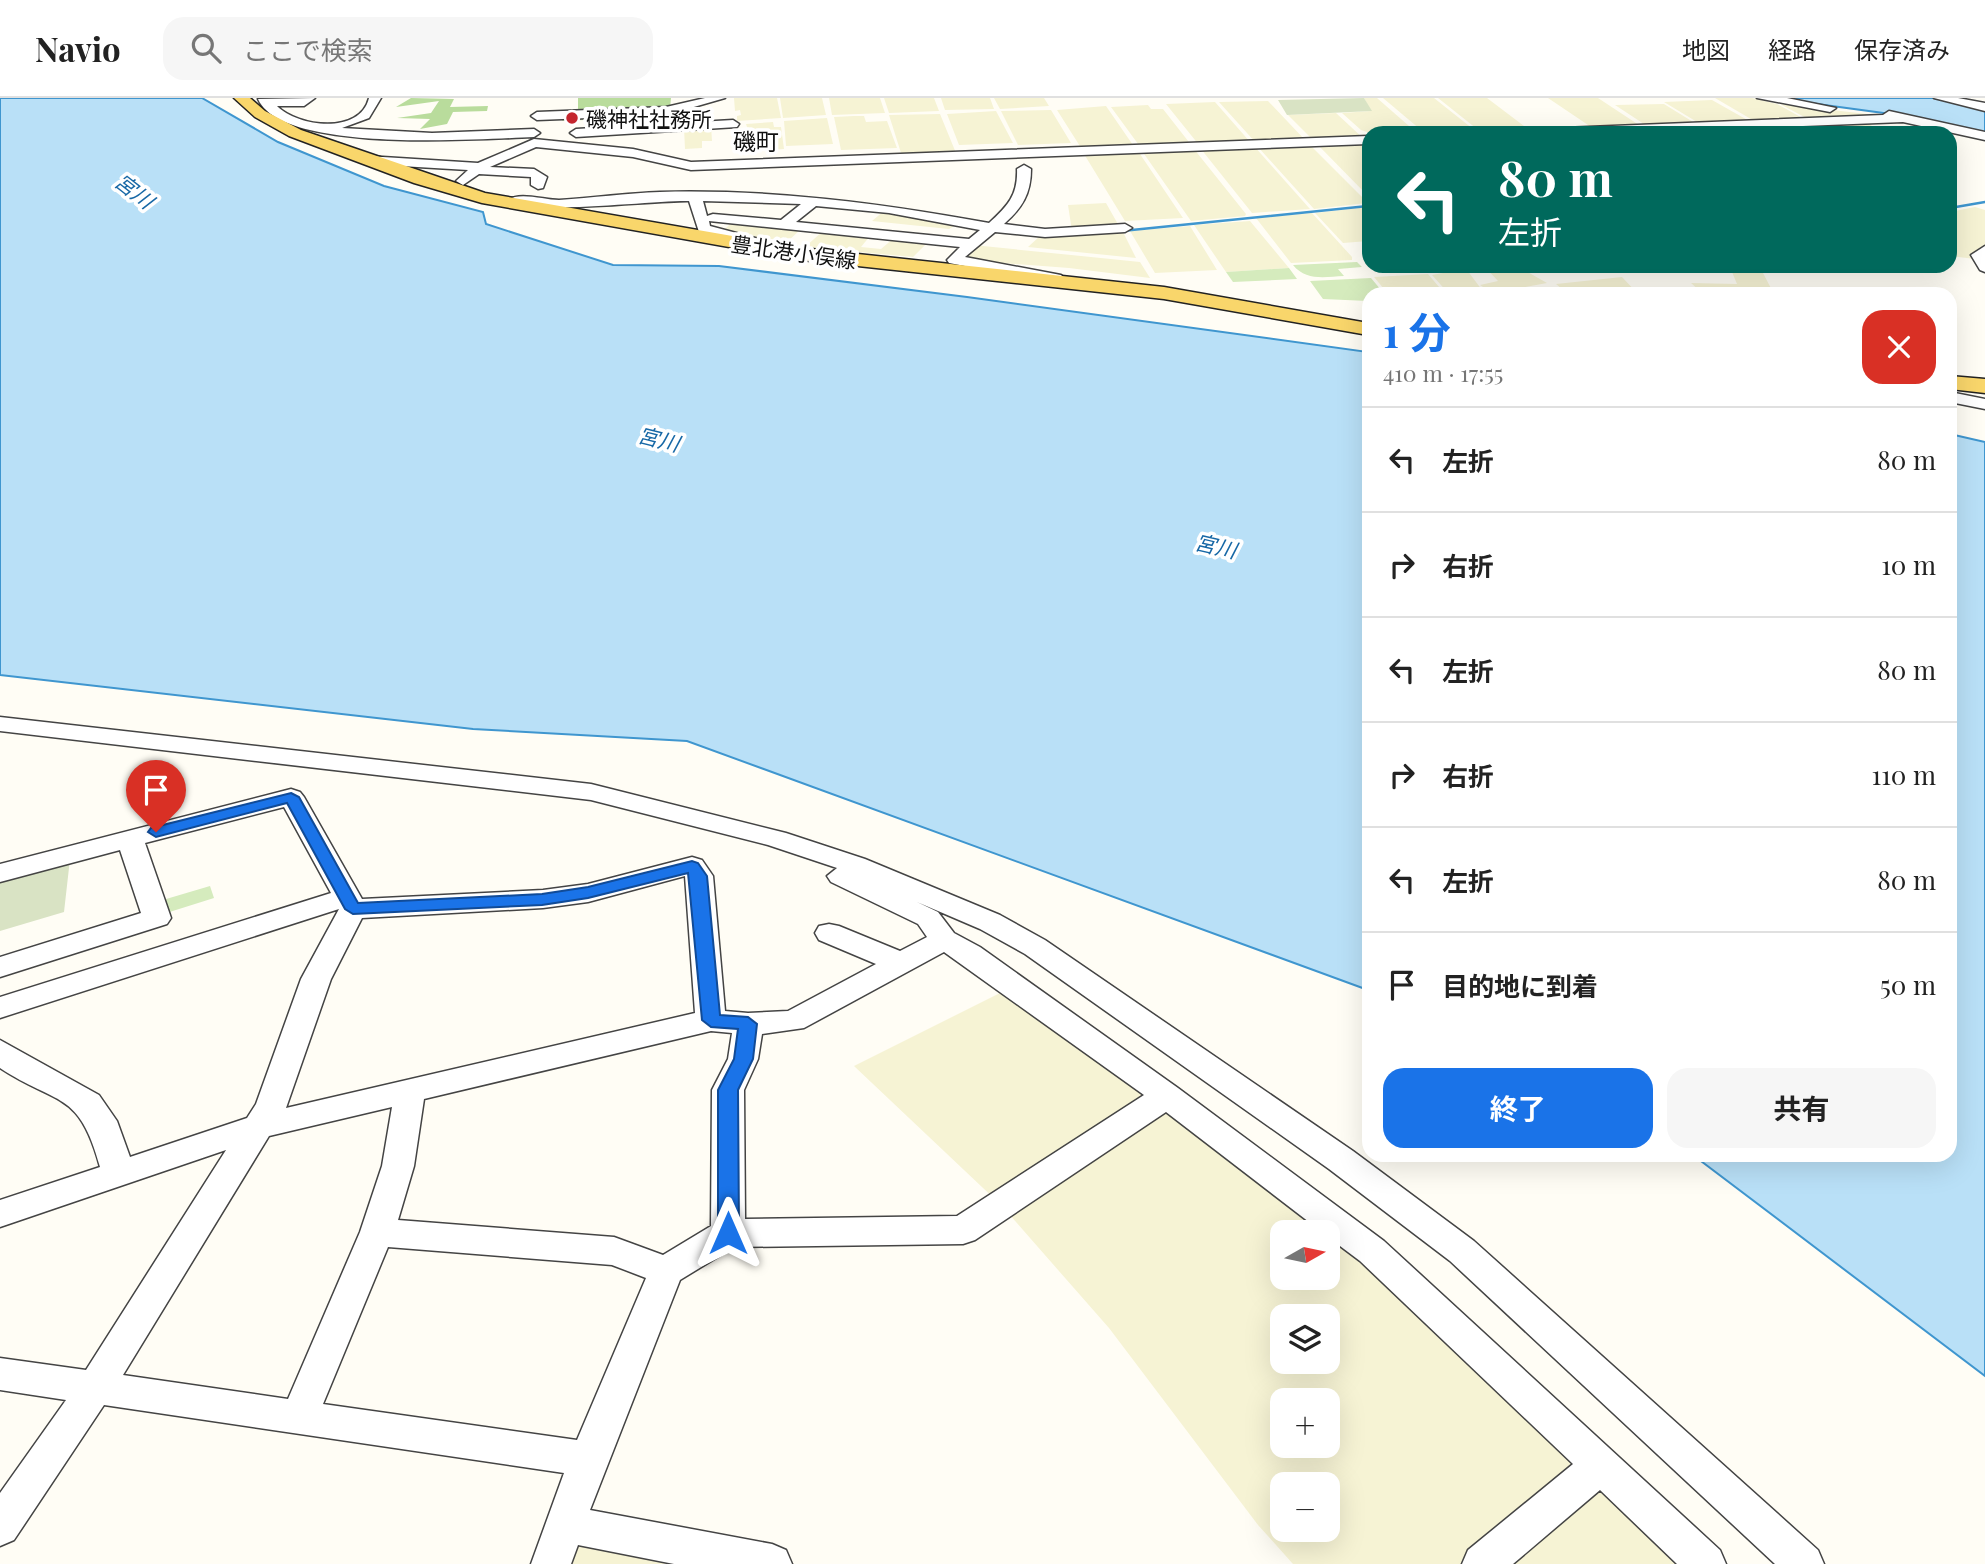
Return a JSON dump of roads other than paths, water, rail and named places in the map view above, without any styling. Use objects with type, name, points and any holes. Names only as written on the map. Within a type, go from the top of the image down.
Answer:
[{"type":"main road","name":"豊北港小俣線","points":[[241,98],[276,123],[367,160],[482,198],[802,254],[1070,281],[1236,303],[1362,328]]},
{"type":"main road","points":[[1957,384],[1985,386]]},
{"type":"street","points":[[264,101],[304,102],[309,98]]},
{"type":"street","points":[[330,129],[366,115],[373,108],[375,98]]},
{"type":"street","points":[[535,137],[535,110],[666,111],[719,98]]},
{"type":"street","points":[[1763,98],[1905,118],[1941,126]]},
{"type":"street","points":[[1940,98],[1985,107]]},
{"type":"street","points":[[264,101],[286,120],[330,129],[408,137],[535,137],[732,117],[733,138]]},
{"type":"street","points":[[1709,126],[1905,118]]},
{"type":"street","points":[[1957,130],[1985,136]]},
{"type":"street","points":[[463,181],[478,169],[535,137],[644,167],[1362,140]]},
{"type":"street","points":[[1046,153],[1031,169],[1018,201],[968,243],[954,260],[1070,281]]},
{"type":"street","points":[[367,160],[534,173],[540,177],[538,185]]},
{"type":"street","points":[[846,160],[850,173],[920,172]]},
{"type":"street","points":[[644,167],[659,196]]},
{"type":"street","points":[[842,204],[849,186]]},
{"type":"street","points":[[482,198],[556,204],[659,196],[813,201],[1052,234],[1125,229]]},
{"type":"street","points":[[695,198],[704,229],[802,254]]},
{"type":"street","points":[[784,225],[813,201]]},
{"type":"street","points":[[700,217],[968,243]]},
{"type":"street","points":[[1985,250],[1978,255],[1985,267]]},
{"type":"street","points":[[1957,398],[1985,404]]},
{"type":"street","points":[[0,724],[591,792],[777,839],[831,857],[990,922],[1035,947],[1341,1160],[1462,1251],[1804,1564]]},
{"type":"street","points":[[0,873],[291,797],[349,903]]},
{"type":"street","points":[[0,967],[168,915],[130,839]]},
{"type":"street","points":[[831,857],[839,875],[928,918],[944,940],[970,954],[1167,1096],[1372,1251],[1706,1564]]},
{"type":"street","points":[[0,1008],[349,903],[542,899],[588,893],[692,866],[699,876],[711,1020]]},
{"type":"street","points":[[0,1527],[95,1388],[203,1219],[271,1106],[316,979],[349,903]]},
{"type":"street","points":[[829,933],[903,964]]},
{"type":"street","points":[[0,1214],[257,1127],[711,1020],[748,1024],[793,1021],[944,940]]},
{"type":"street","points":[[728,1233],[728,1090],[743,1059],[748,1024]]},
{"type":"street","points":[[0,1051],[14,1063],[82,1097],[108,1137],[118,1174]]},
{"type":"street","points":[[299,1418],[377,1232],[397,1166],[410,1091]]},
{"type":"street","points":[[551,1564],[588,1459],[666,1271],[728,1233],[963,1230],[1167,1096]]},
{"type":"street","points":[[377,1232],[614,1251],[666,1271]]},
{"type":"street","points":[[0,1374],[588,1459]]},
{"type":"street","points":[[1482,1564],[1601,1465]]},
{"type":"street","points":[[567,1524],[772,1564]]},
{"type":"water","name":"宮川","points":[[0,98],[202,98],[278,142],[384,186],[483,212],[486,224],[613,265],[719,266],[1362,351],[1362,988],[687,741],[473,729],[0,675]]},
{"type":"water","points":[[1773,98],[1934,98],[1985,109],[1985,134],[1913,117]]},
{"type":"water","points":[[1957,436],[1985,442],[1985,1376],[1702,1162],[1957,1162]]},
{"type":"waterway","points":[[595,117],[610,118]]},
{"type":"waterway","points":[[1957,207],[1985,202]]},
{"type":"waterway","points":[[1122,231],[1362,207]]},
{"type":"place","name":"磯神社社務所","points":[[572,118]]},
{"type":"district","name":"磯町","points":[[756,140]]}]
